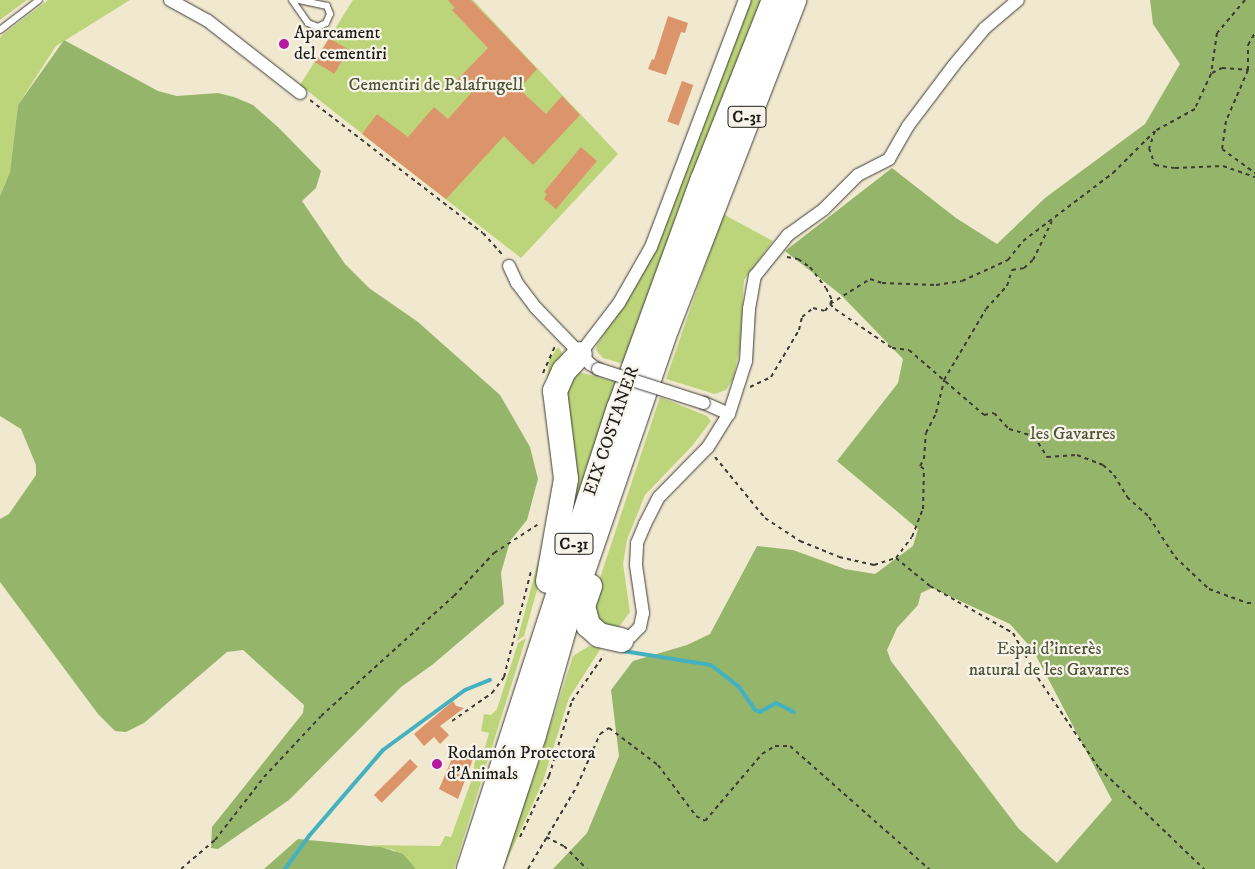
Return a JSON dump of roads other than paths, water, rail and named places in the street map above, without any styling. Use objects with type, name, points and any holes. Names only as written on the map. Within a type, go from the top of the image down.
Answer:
[{"type":"highway","name":"EIX COSTANER","points":[[469,869],[619,408],[703,179],[774,0]]},
{"type":"highway","name":"EIX COSTANER","points":[[490,869],[534,735],[570,609],[666,328],[794,0]]},
{"type":"highway","points":[[621,640],[594,632],[588,625],[583,606],[703,234]]},
{"type":"highway","points":[[497,781],[562,512],[565,455],[555,391],[564,372],[580,354]]},
{"type":"highway","points":[[534,735],[571,649],[580,643],[621,640]]},
{"type":"street","points":[[170,0],[208,21],[300,93]]},
{"type":"street","points":[[580,354],[619,303],[651,247],[745,0]]},
{"type":"street","points":[[621,640],[631,636],[640,626],[643,613],[636,565],[638,543],[645,524],[665,490],[708,447],[729,414],[746,361],[749,310],[755,276],[788,235],[824,209],[858,175],[889,159],[908,126],[954,65],[985,28],[1018,0]]},
{"type":"street","points":[[509,266],[517,283],[563,336],[598,369],[704,403],[729,414]]},
{"type":"lane","points":[[0,30],[39,0]]},
{"type":"lane","points":[[292,0],[308,23],[318,27],[326,23],[330,14],[327,6],[298,0]]},
{"type":"waterway","points":[[623,651],[711,665],[739,687],[755,710],[760,712],[776,703],[794,712]]},
{"type":"waterway","points":[[285,869],[309,836],[383,750],[465,690],[490,680]]},
{"type":"place","name":"Aparcament del cementiri","points":[[284,44]]},
{"type":"place","name":"Rodamón Protectora d'Animals","points":[[437,764]]},
{"type":"park label","name":"Cementiri de Palafrugell","points":[[436,85]]},
{"type":"park label","name":"les Gavarres","points":[[1073,434]]},
{"type":"park label","name":"Espai d'interès natural de les Gavarres","points":[[1049,660]]}]
